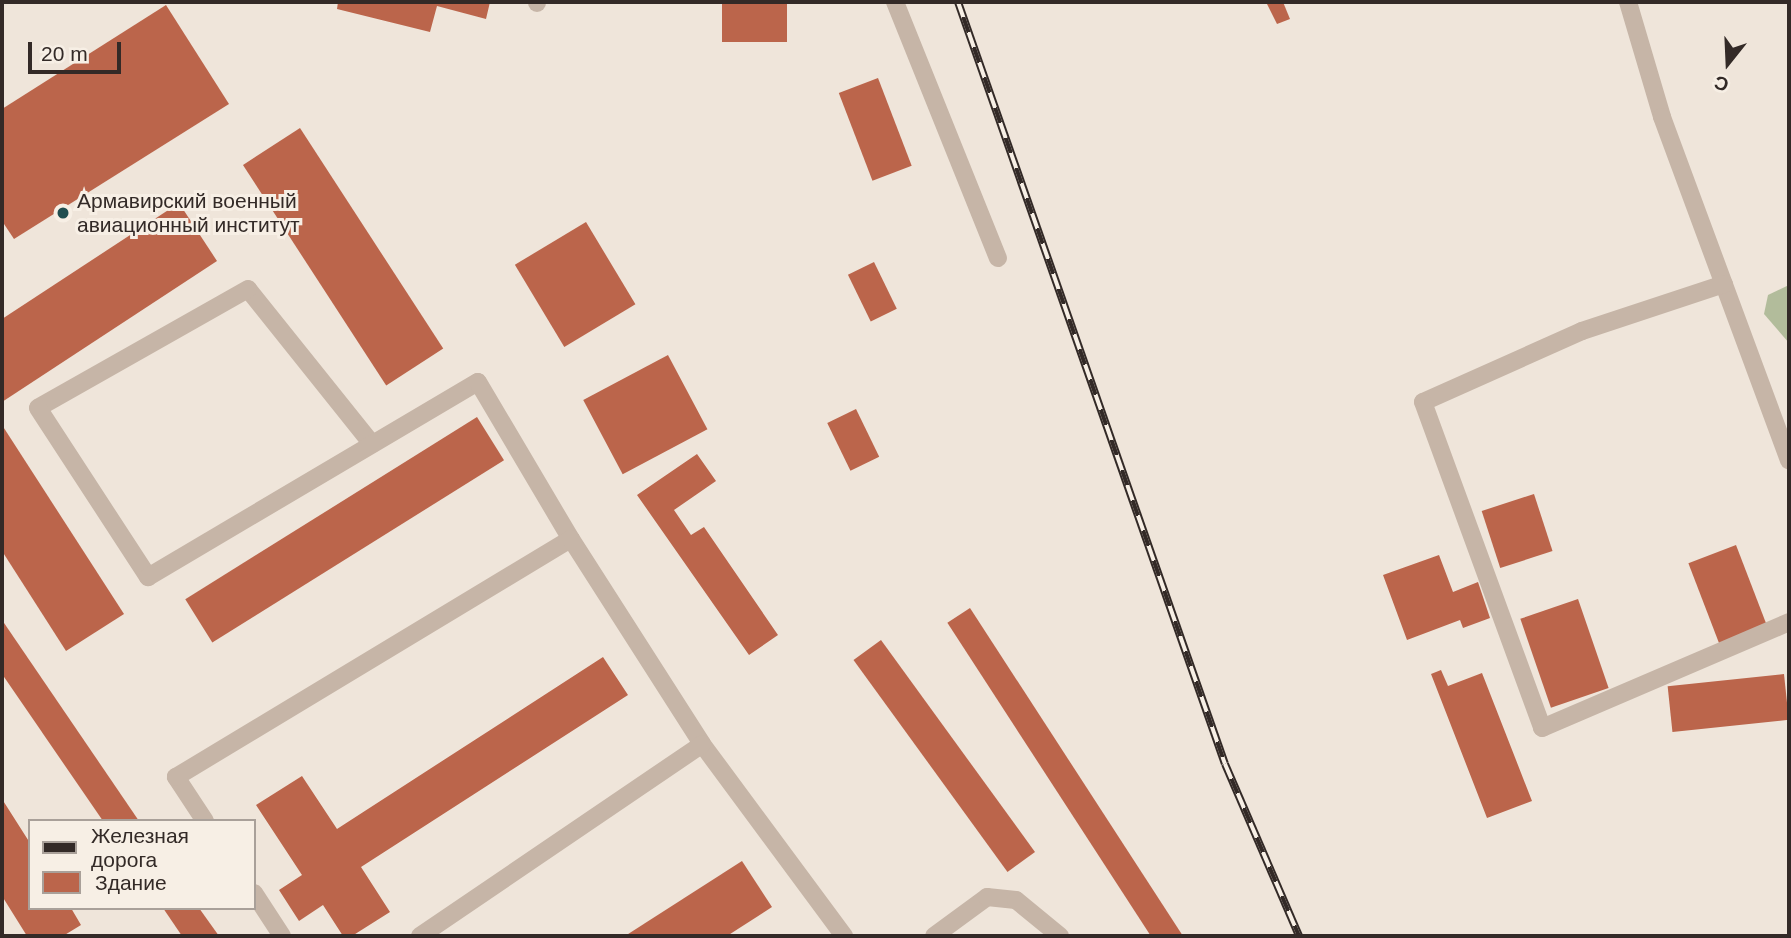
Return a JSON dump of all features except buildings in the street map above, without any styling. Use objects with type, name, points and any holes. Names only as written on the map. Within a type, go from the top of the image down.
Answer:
[{"type":"lane","points":[[895,2],[998,258]]},
{"type":"lane","points":[[1628,2],[1724,284],[1789,460]]},
{"type":"lane","points":[[1724,284],[1582,331],[1423,402],[1542,728],[1789,622]]},
{"type":"lane","points":[[372,444],[248,289],[38,408],[148,577],[478,382],[571,539],[702,744],[844,936]]},
{"type":"lane","points":[[204,819],[176,777],[571,539]]},
{"type":"lane","points":[[421,936],[702,744]]},
{"type":"lane","points":[[256,896],[282,936]]},
{"type":"lane","points":[[934,936],[987,897],[1016,900],[1060,936]]},
{"type":"green space","points":[[1789,285],[1789,343],[1764,314],[1768,295]]},
{"type":"railway","points":[[958,2],[1225,764],[1299,936]]},
{"type":"place","name":"Армавирский военный авиационный институт","points":[[63,213]]}]
